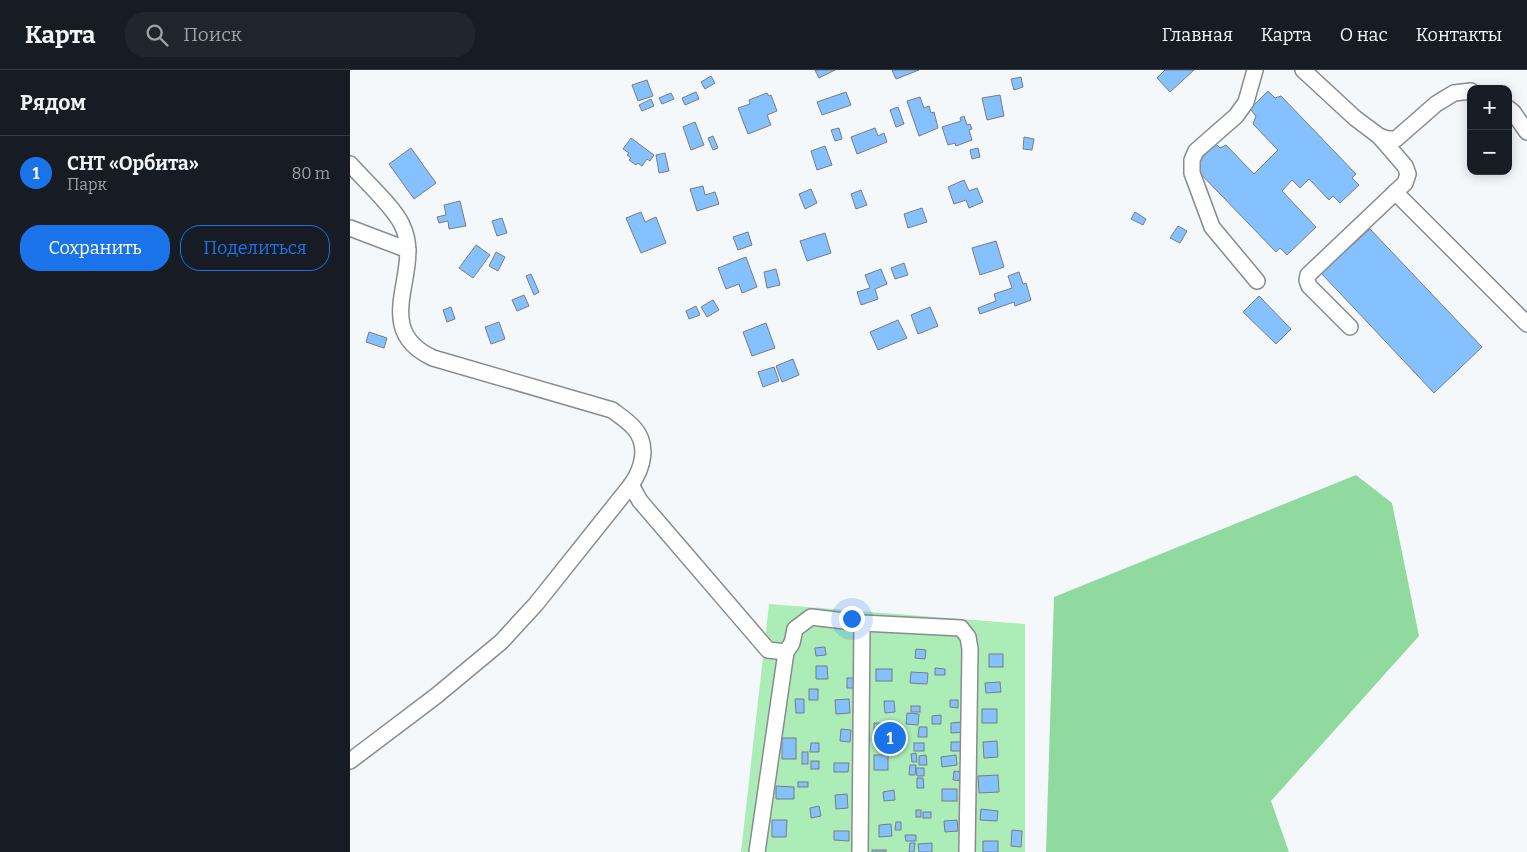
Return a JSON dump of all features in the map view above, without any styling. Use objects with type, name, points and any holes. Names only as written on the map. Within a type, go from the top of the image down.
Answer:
[{"type":"street","points":[[1255,70],[1246,102],[1236,116],[1196,150],[1192,160],[1192,173],[1212,227],[1257,281]]},
{"type":"street","points":[[1303,70],[1355,118],[1379,136],[1404,166],[1408,174],[1405,183],[1308,275],[1309,286],[1350,327]]},
{"type":"street","points":[[1379,136],[1396,139],[1436,104],[1454,93],[1467,91]]},
{"type":"street","points":[[1512,111],[1527,132]]},
{"type":"street","points":[[350,164],[399,219],[406,238],[408,250],[400,320],[408,339],[416,347],[433,358],[612,410],[635,429],[642,444],[642,466],[631,485],[536,604],[501,642],[436,696],[350,761]]},
{"type":"street","points":[[1395,192],[1527,324]]},
{"type":"street","points":[[350,228],[408,250]]},
{"type":"street","points":[[631,485],[640,500],[768,650],[786,652]]},
{"type":"street","points":[[757,852],[786,652],[792,643],[795,629],[811,617],[862,623],[961,628],[968,637],[970,649],[967,852]]},
{"type":"street","points":[[860,852],[862,623]]},
{"type":"green space","points":[[1356,475],[1392,503],[1419,636],[1271,801],[1289,852],[1046,852],[1054,597]]},
{"type":"green space","points":[[769,604],[1025,624],[1025,852],[741,852]]},
{"type":"building","points":[[815,70],[835,70],[819,78]]},
{"type":"building","points":[[892,70],[919,70],[896,79]]},
{"type":"building","points":[[1165,70],[1194,70],[1170,92],[1157,78]]},
{"type":"building","points":[[711,76],[715,83],[705,89],[701,82]]},
{"type":"building","points":[[1021,77],[1023,87],[1014,90],[1011,79]]},
{"type":"building","points":[[647,80],[653,96],[638,101],[632,85]]},
{"type":"building","points":[[1268,91],[1275,98],[1281,96],[1356,174],[1352,178],[1359,185],[1340,203],[1333,196],[1329,200],[1309,179],[1300,188],[1292,180],[1282,191],[1316,227],[1287,255],[1280,248],[1276,252],[1193,166],[1216,144],[1220,148],[1226,145],[1254,174],[1278,150],[1253,124],[1256,116],[1250,109]]},
{"type":"building","points":[[696,92],[699,99],[685,105],[682,98]]},
{"type":"building","points":[[846,92],[851,105],[822,115],[817,102]]},
{"type":"building","points":[[671,93],[674,99],[662,104],[659,98]]},
{"type":"building","points":[[767,93],[769,96],[771,95],[777,111],[767,115],[771,125],[748,134],[738,108],[750,104],[749,100]]},
{"type":"building","points":[[1000,95],[1004,116],[987,120],[982,98]]},
{"type":"building","points":[[920,97],[924,108],[929,106],[931,113],[934,112],[938,128],[919,136],[907,101]]},
{"type":"building","points":[[651,99],[654,106],[642,111],[639,105]]},
{"type":"building","points":[[898,107],[904,124],[896,127],[890,110]]},
{"type":"building","points":[[964,116],[967,125],[970,124],[972,129],[969,130],[972,140],[956,146],[955,143],[948,145],[942,127],[961,121],[960,118]]},
{"type":"building","points":[[695,122],[704,145],[691,150],[683,127]]},
{"type":"building","points":[[839,128],[842,139],[835,141],[831,130]]},
{"type":"building","points":[[875,128],[878,136],[884,133],[887,142],[857,154],[851,137]]},
{"type":"building","points":[[713,136],[718,148],[713,150],[708,138]]},
{"type":"building","points":[[1024,137],[1034,139],[1032,150],[1023,149]]},
{"type":"building","points":[[631,138],[654,155],[650,161],[647,159],[642,166],[638,163],[636,165],[629,160],[631,158],[627,155],[629,153],[623,149]]},
{"type":"building","points":[[825,146],[832,165],[817,170],[811,151]]},
{"type":"building","points":[[411,148],[436,183],[414,199],[389,164]]},
{"type":"building","points":[[978,148],[980,157],[972,159],[970,150]]},
{"type":"building","points":[[665,153],[669,171],[659,173],[656,155]]},
{"type":"building","points":[[964,180],[969,191],[977,188],[983,202],[969,208],[966,200],[954,204],[948,187]]},
{"type":"building","points":[[703,186],[705,195],[715,192],[719,204],[697,211],[690,189]]},
{"type":"building","points":[[811,189],[817,203],[805,209],[799,194]]},
{"type":"building","points":[[861,190],[867,205],[856,209],[851,194]]},
{"type":"building","points":[[460,201],[466,226],[449,229],[448,221],[439,223],[437,217],[446,215],[444,205]]},
{"type":"building","points":[[922,208],[927,222],[908,228],[904,214]]},
{"type":"building","points":[[641,212],[645,222],[656,217],[666,243],[641,253],[626,218]]},
{"type":"building","points":[[1135,212],[1146,219],[1143,225],[1131,219]]},
{"type":"building","points":[[502,218],[507,233],[497,236],[492,221]]},
{"type":"building","points":[[1178,226],[1187,231],[1180,243],[1170,238]]},
{"type":"building","points":[[1370,229],[1482,347],[1434,393],[1321,273]]},
{"type":"building","points":[[748,232],[752,245],[738,250],[733,237]]},
{"type":"building","points":[[825,233],[831,253],[807,261],[800,241]]},
{"type":"building","points":[[996,241],[1004,267],[980,275],[972,248]]},
{"type":"building","points":[[476,245],[490,255],[473,278],[459,268]]},
{"type":"building","points":[[496,252],[505,257],[498,271],[489,266]]},
{"type":"building","points":[[746,257],[757,287],[742,293],[739,284],[726,289],[718,268]]},
{"type":"building","points":[[904,263],[908,275],[895,279],[891,268]]},
{"type":"building","points":[[776,269],[780,285],[767,288],[764,272]]},
{"type":"building","points":[[881,269],[887,284],[875,289],[878,299],[861,305],[857,292],[870,288],[865,275]]},
{"type":"building","points":[[1019,272],[1023,284],[1026,283],[1031,300],[1015,306],[1014,302],[980,314],[978,308],[996,301],[994,294],[1012,288],[1008,276]]},
{"type":"building","points":[[531,274],[539,292],[534,295],[526,276]]},
{"type":"building","points":[[524,295],[529,306],[517,311],[512,300]]},
{"type":"building","points":[[1259,296],[1291,329],[1276,344],[1243,312]]},
{"type":"building","points":[[713,300],[719,310],[707,317],[701,307]]},
{"type":"building","points":[[696,306],[700,315],[689,319],[686,311]]},
{"type":"building","points":[[451,307],[455,319],[447,322],[443,310]]},
{"type":"building","points":[[930,307],[938,326],[918,334],[911,315]]},
{"type":"building","points":[[898,320],[907,338],[878,350],[870,332]]},
{"type":"building","points":[[499,322],[505,339],[491,344],[485,327]]},
{"type":"building","points":[[766,323],[775,348],[752,356],[743,332]]},
{"type":"building","points":[[369,332],[387,338],[384,348],[366,342]]},
{"type":"building","points":[[793,359],[799,375],[782,382],[776,366]]},
{"type":"building","points":[[774,367],[779,381],[763,387],[758,372]]},
{"type":"building","points":[[825,647],[826,655],[816,656],[815,648]]},
{"type":"building","points":[[916,649],[926,650],[925,659],[915,658]]},
{"type":"building","points":[[989,654],[1003,654],[1003,667],[989,667]]},
{"type":"building","points":[[816,666],[827,666],[828,679],[816,679]]},
{"type":"building","points":[[935,668],[945,669],[945,675],[935,675]]},
{"type":"building","points":[[876,669],[892,669],[892,681],[876,681]]},
{"type":"building","points":[[911,672],[928,673],[927,684],[910,683]]},
{"type":"building","points":[[847,678],[854,678],[855,688],[847,688]]},
{"type":"building","points":[[1000,682],[1001,692],[986,693],[985,683]]},
{"type":"building","points":[[809,689],[818,689],[818,700],[809,700]]},
{"type":"building","points":[[795,699],[804,699],[804,713],[796,713]]},
{"type":"building","points":[[849,699],[850,713],[836,714],[835,700]]},
{"type":"building","points":[[950,700],[958,700],[958,708],[950,707]]},
{"type":"building","points":[[884,701],[894,701],[895,712],[885,713]]},
{"type":"building","points":[[911,706],[920,706],[920,712],[911,712]]},
{"type":"building","points":[[982,709],[997,709],[997,723],[982,723]]},
{"type":"building","points":[[907,713],[919,714],[918,725],[906,724]]},
{"type":"building","points":[[941,715],[941,724],[932,724],[932,716]]},
{"type":"building","points":[[964,722],[965,732],[951,733],[951,723]]},
{"type":"building","points":[[874,723],[887,723],[886,735],[874,735]]},
{"type":"building","points":[[919,727],[927,727],[927,737],[918,737]]},
{"type":"building","points":[[841,729],[851,730],[850,742],[840,741]]},
{"type":"building","points":[[782,738],[796,738],[796,759],[782,759]]},
{"type":"building","points":[[997,741],[998,757],[984,758],[983,742]]},
{"type":"building","points":[[951,742],[961,742],[961,751],[951,751]]},
{"type":"building","points":[[811,743],[819,743],[819,752],[810,752]]},
{"type":"building","points":[[914,743],[924,743],[924,751],[914,751]]},
{"type":"building","points":[[802,752],[808,752],[808,764],[802,764]]},
{"type":"building","points":[[916,753],[917,762],[912,762],[911,754]]},
{"type":"building","points":[[874,755],[888,755],[888,770],[874,770]]},
{"type":"building","points":[[926,755],[927,765],[919,765],[919,756]]},
{"type":"building","points":[[956,755],[957,765],[942,767],[941,757]]},
{"type":"building","points":[[811,761],[819,761],[819,769],[811,769]]},
{"type":"building","points":[[834,763],[849,763],[848,772],[834,772]]},
{"type":"building","points":[[910,765],[916,765],[915,775],[909,775]]},
{"type":"building","points":[[916,768],[924,768],[924,776],[917,776]]},
{"type":"building","points":[[954,771],[964,772],[963,781],[953,780]]},
{"type":"building","points":[[998,775],[999,792],[979,793],[978,776]]},
{"type":"building","points":[[917,778],[923,778],[924,788],[917,788]]},
{"type":"building","points":[[798,782],[808,782],[808,787],[798,787]]},
{"type":"building","points":[[776,786],[794,787],[794,799],[776,799]]},
{"type":"building","points":[[942,789],[957,789],[957,801],[942,801]]},
{"type":"building","points":[[894,790],[895,800],[884,801],[883,792]]},
{"type":"building","points":[[847,794],[848,808],[836,809],[835,795]]},
{"type":"building","points":[[819,806],[821,816],[811,818],[810,808]]},
{"type":"building","points":[[981,809],[998,811],[997,821],[980,820]]},
{"type":"building","points":[[916,810],[921,810],[921,817],[916,817]]},
{"type":"building","points":[[923,812],[931,812],[931,818],[923,818]]},
{"type":"building","points":[[772,820],[787,820],[786,837],[772,837]]},
{"type":"building","points":[[957,820],[958,831],[945,832],[944,821]]},
{"type":"building","points":[[896,822],[901,822],[901,830],[895,830]]},
{"type":"building","points":[[891,824],[892,836],[879,837],[879,825]]},
{"type":"building","points":[[1012,830],[1022,831],[1021,847],[1011,846]]},
{"type":"building","points":[[834,831],[849,831],[849,841],[834,840]]},
{"type":"building","points":[[905,835],[916,835],[916,841],[906,841]]},
{"type":"building","points":[[983,841],[998,841],[998,852],[983,852]]},
{"type":"building","points":[[910,843],[915,843],[914,852],[909,852]]},
{"type":"building","points":[[932,843],[932,852],[919,852],[918,844]]},
{"type":"building","points":[[872,850],[886,850],[886,852],[872,852]]},
{"type":"place","name":"СНТ «Орбита»","points":[[890,738]]}]
